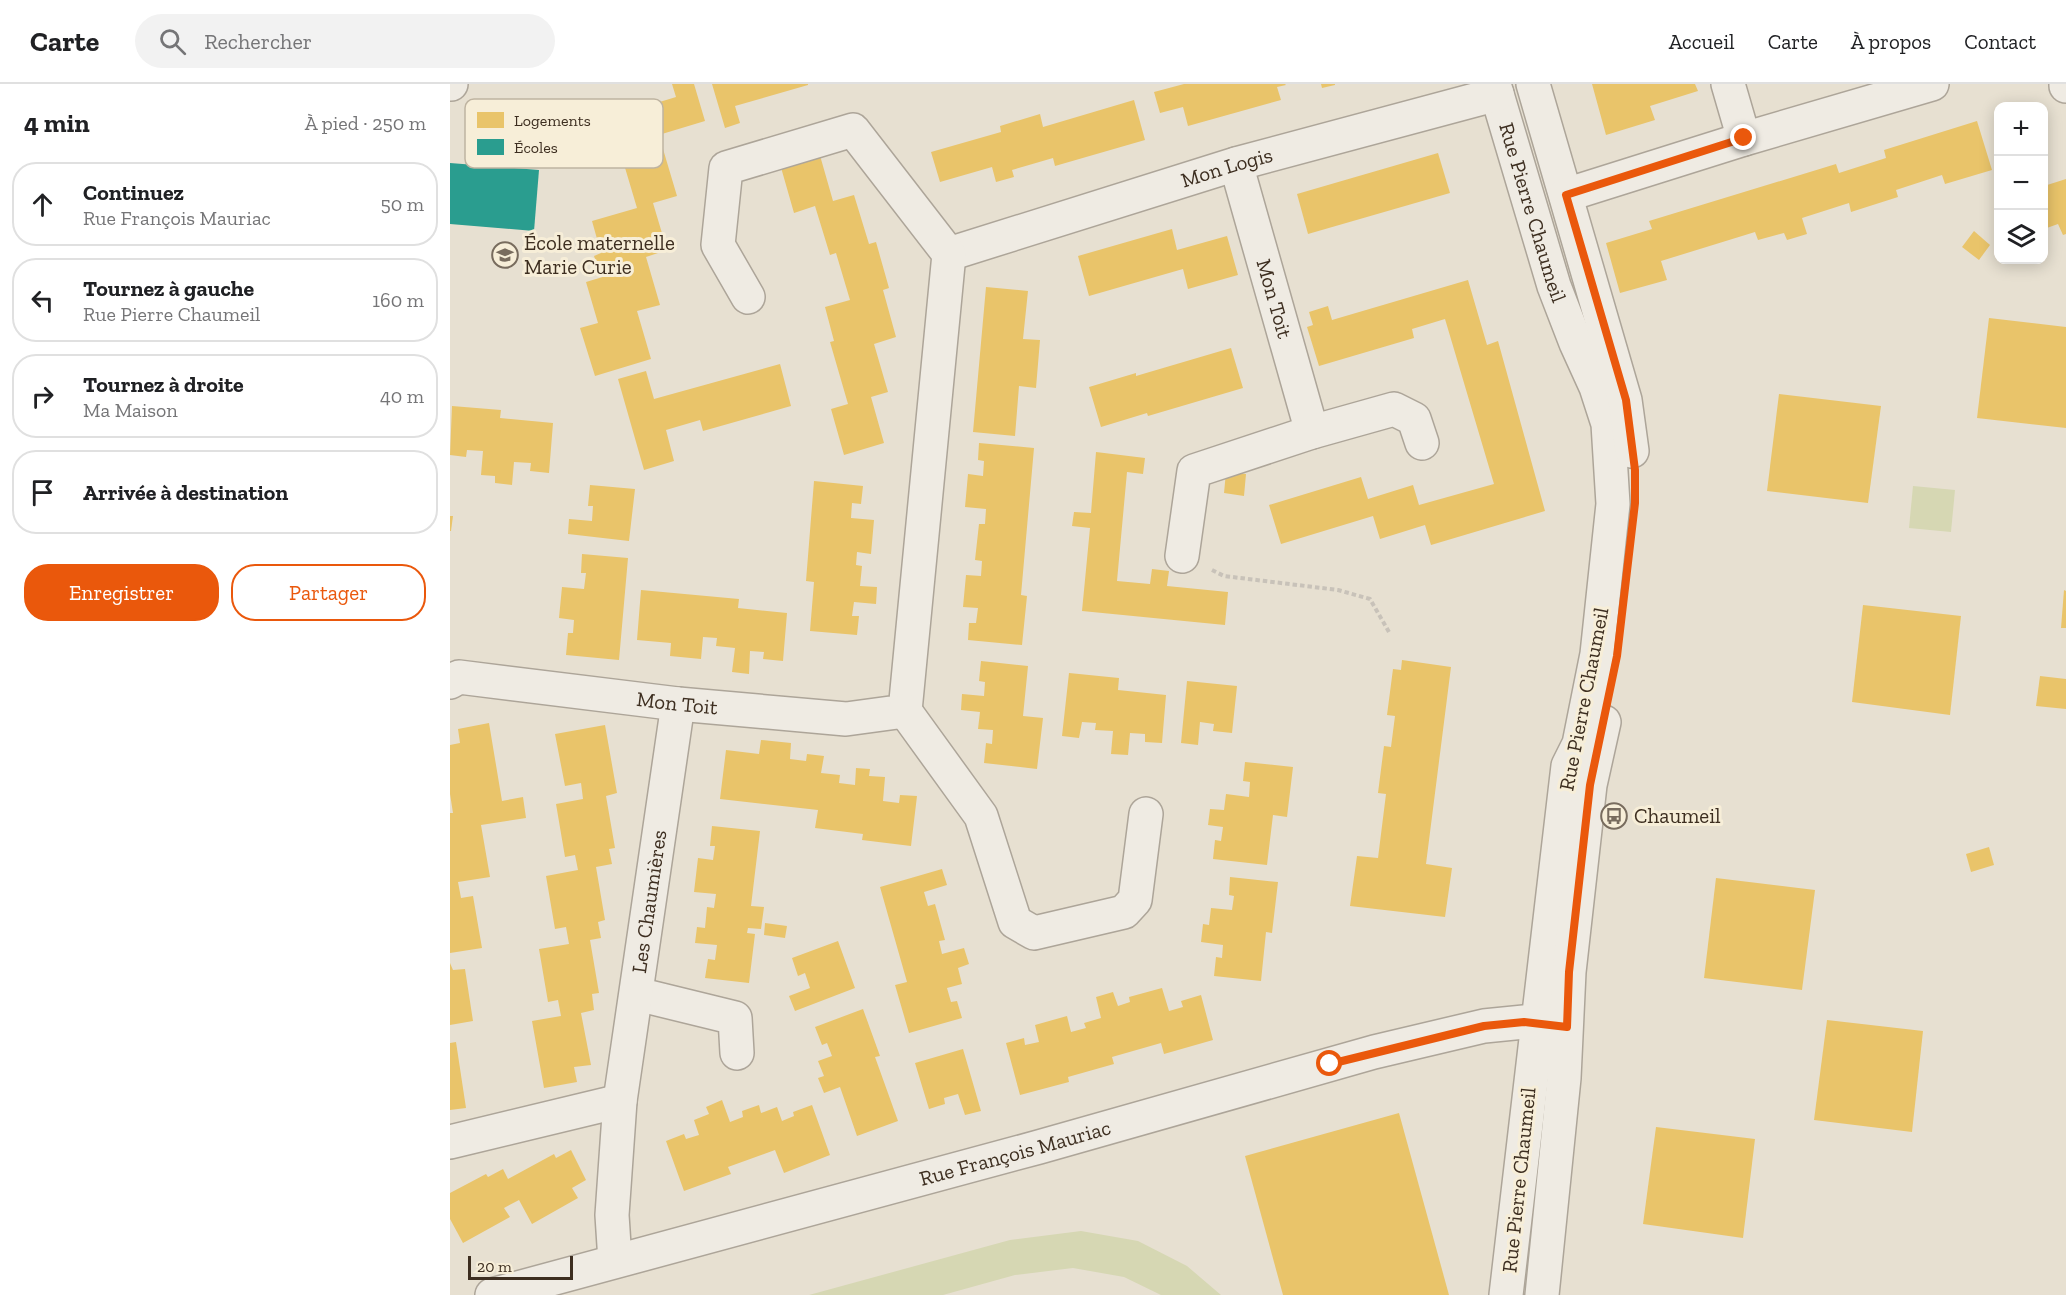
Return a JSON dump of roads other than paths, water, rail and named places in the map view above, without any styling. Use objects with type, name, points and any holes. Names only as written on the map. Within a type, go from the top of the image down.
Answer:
[{"type":"street","name":"Rue Pierre Chaumeil","points":[[1533,84],[1626,400],[1635,470],[1635,492],[1617,656],[1590,785],[1569,972],[1552,1025],[1564,1078],[1542,1295]]},
{"type":"street","points":[[1728,84],[1744,138]]},
{"type":"street","points":[[1520,169],[1566,195],[1744,138],[1932,84]]},
{"type":"street","name":"Rue Pierre Chaumeil","points":[[1498,87],[1554,286],[1596,387],[1608,424],[1613,493],[1597,654],[1579,744],[1568,766],[1552,1025],[1506,1295]]},
{"type":"street","name":"Mon Logis","points":[[949,254],[1236,164],[1498,87]]},
{"type":"street","points":[[748,297],[718,245],[726,168],[853,130],[949,254],[905,711],[981,816],[1016,922],[1034,933],[1124,912],[1135,900],[1146,814]]},
{"type":"street","name":"Mon Toit","points":[[1236,164],[1312,432]]},
{"type":"street","points":[[1182,556],[1194,471],[1312,432],[1394,409],[1414,419],[1422,442]]},
{"type":"street","name":"Mon Toit","points":[[450,682],[459,677],[678,704],[846,719],[905,711]]},
{"type":"street","name":"Les Chaumières","points":[[615,1261],[612,1215],[620,1101],[678,704]]},
{"type":"street","points":[[636,994],[735,1018],[737,1053]]},
{"type":"street","name":"Rue François Mauriac","points":[[492,1295],[1039,1147],[1374,1052],[1484,1026],[1524,1022],[1552,1025]]},
{"type":"street","points":[[450,1142],[620,1101]]},
{"type":"place","name":"École maternelle Marie Curie","points":[[505,255]]},
{"type":"place","name":"Chaumeil","points":[[1614,816]]}]
